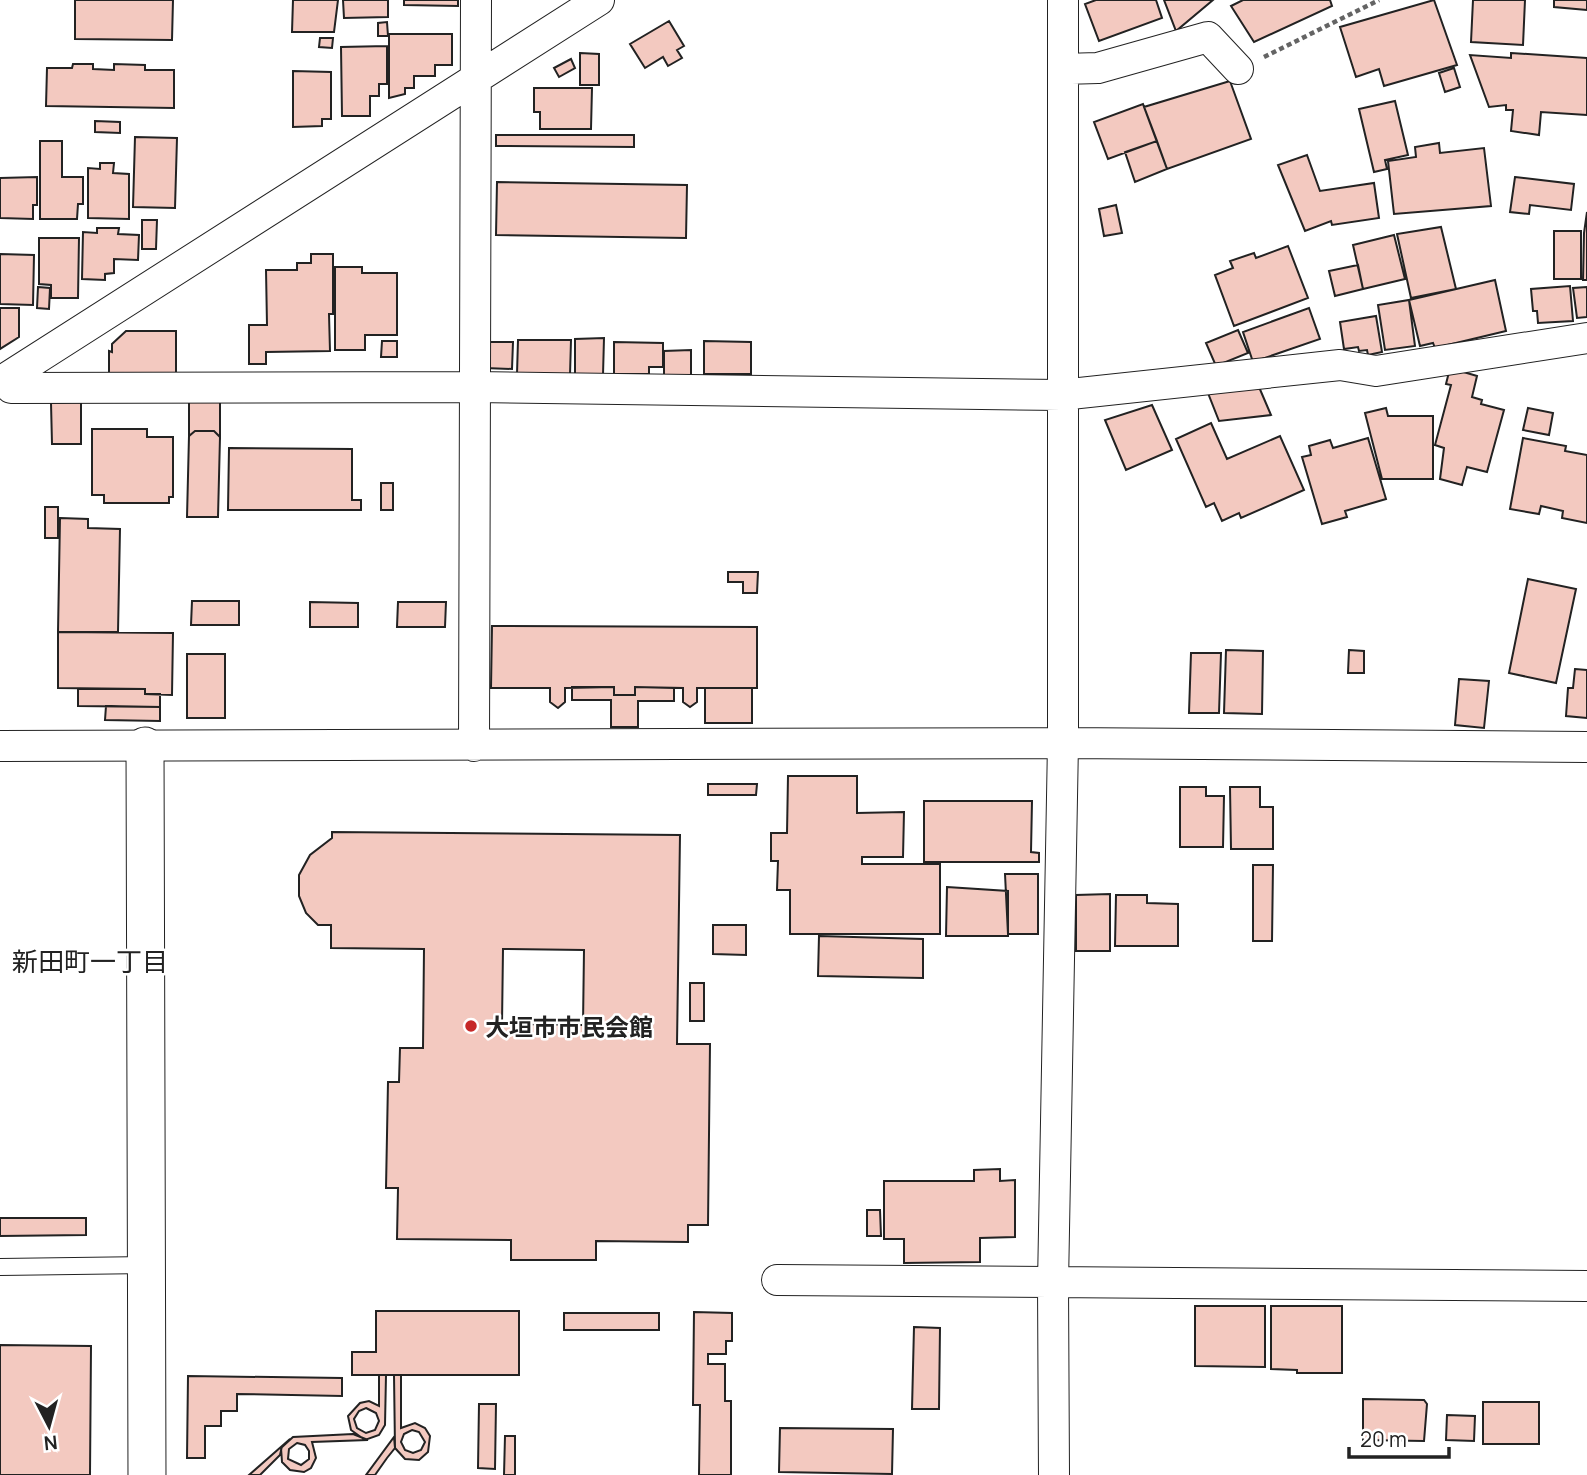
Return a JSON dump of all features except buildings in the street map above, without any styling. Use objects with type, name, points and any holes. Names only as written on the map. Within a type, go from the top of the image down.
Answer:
[{"type":"street","points":[[474,746],[476,0]]},
{"type":"street","points":[[599,0],[476,76],[2,381],[11,388],[475,387],[1061,395],[1340,365],[1376,371],[1587,338]]},
{"type":"street","points":[[1054,1475],[1054,1284],[1063,743],[1063,0]]},
{"type":"street","points":[[1063,69],[1098,68],[1208,37],[1238,69]]},
{"type":"street","points":[[0,746],[1063,743],[1587,747]]},
{"type":"street","points":[[145,746],[147,1475]]},
{"type":"street","points":[[777,1280],[1587,1286]]},
{"type":"lane","points":[[0,1268],[148,1265]]},
{"type":"path","points":[[1238,69],[1379,0]]},
{"type":"place","name":"大垣市市民会館","points":[[471,1026]]},
{"type":"district","name":"新田町一丁目","points":[[90,961]]}]
